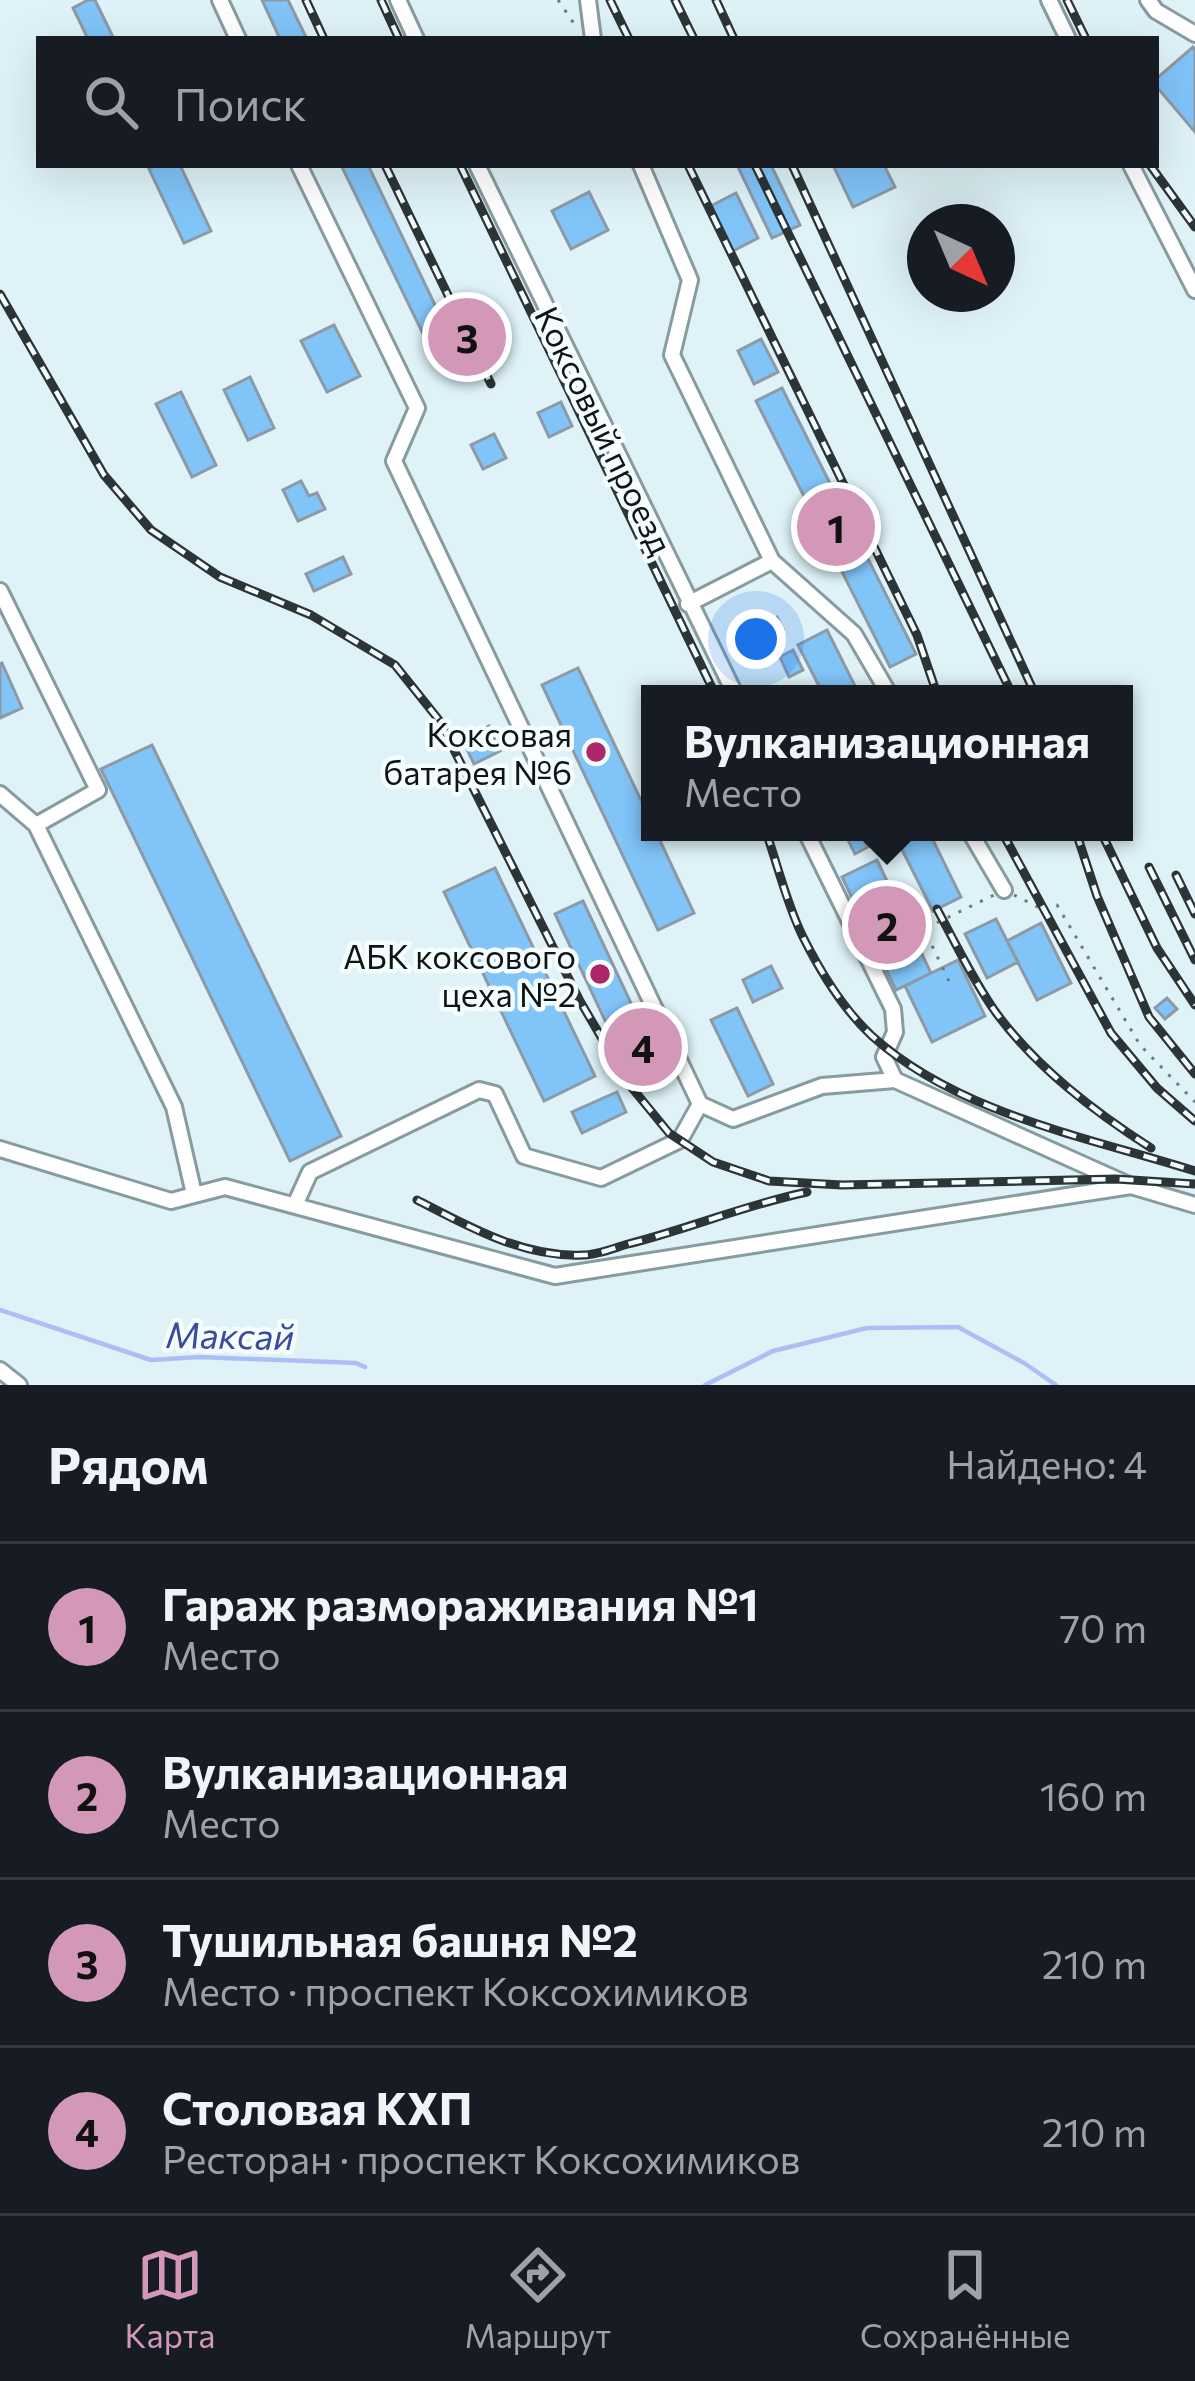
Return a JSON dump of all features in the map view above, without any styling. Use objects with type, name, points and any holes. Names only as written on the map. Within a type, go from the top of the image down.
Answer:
[{"type":"street","points":[[220,0],[237,36]]},
{"type":"street","points":[[398,0],[415,36]]},
{"type":"street","points":[[588,0],[589,36]]},
{"type":"street","points":[[1049,0],[1067,36]]},
{"type":"street","points":[[1148,0],[1156,11],[1195,34]]},
{"type":"street","points":[[300,168],[417,408],[394,461],[700,1104],[733,1119],[822,1086],[895,1080],[1131,1186],[1195,1205]]},
{"type":"street","name":"Коксовый проезд","points":[[478,168],[730,685]]},
{"type":"street","points":[[642,168],[690,280],[672,355],[772,561],[854,634],[884,685]]},
{"type":"street","points":[[1133,168],[1195,290]]},
{"type":"street","points":[[688,604],[772,561]]},
{"type":"street","points":[[0,591],[98,790],[36,825]]},
{"type":"street","points":[[0,794],[36,825],[174,1107],[194,1194]]},
{"type":"street","points":[[810,841],[893,1009],[895,1032],[884,1057],[895,1080]]},
{"type":"street","points":[[975,841],[1004,890]]},
{"type":"street","points":[[295,1205],[310,1172],[479,1090],[495,1094],[524,1156],[602,1178],[680,1140],[700,1104]]},
{"type":"street","points":[[0,1149],[10,1156],[171,1201],[225,1186],[555,1276],[1131,1186]]},
{"type":"street","points":[[0,1370],[19,1385]]},
{"type":"path","points":[[558,0],[587,36]]},
{"type":"path","points":[[950,981],[924,929],[1004,890],[1046,911],[1057,905],[1140,1045],[1195,1102]]},
{"type":"building","points":[[95,0],[113,36],[87,36],[73,8]]},
{"type":"building","points":[[262,0],[288,0],[306,36],[279,36]]},
{"type":"building","points":[[1195,49],[1195,132],[1159,90],[1159,76]]},
{"type":"building","points":[[181,168],[211,231],[184,243],[149,169]]},
{"type":"building","points":[[342,168],[369,168],[447,330],[426,340]]},
{"type":"building","points":[[738,168],[772,168],[800,225],[772,238]]},
{"type":"building","points":[[834,168],[886,168],[895,187],[853,207]]},
{"type":"building","points":[[589,192],[608,230],[571,249],[552,211]]},
{"type":"building","points":[[736,193],[758,238],[733,251],[711,206]]},
{"type":"building","points":[[460,303],[490,363],[474,371],[445,310]]},
{"type":"building","points":[[334,325],[360,376],[327,392],[301,341]]},
{"type":"building","points":[[761,339],[778,372],[754,384],[738,351]]},
{"type":"building","points":[[250,377],[274,428],[248,440],[224,390]]},
{"type":"building","points":[[782,388],[916,654],[890,667],[756,401]]},
{"type":"building","points":[[181,392],[216,465],[192,477],[156,404]]},
{"type":"building","points":[[561,402],[572,426],[549,437],[538,413]]},
{"type":"building","points":[[494,434],[506,458],[483,469],[471,445]]},
{"type":"building","points":[[301,481],[309,496],[317,493],[325,509],[298,521],[283,490]]},
{"type":"building","points":[[343,557],[351,574],[314,591],[306,574]]},
{"type":"building","points":[[777,617],[783,629],[752,644],[746,632]]},
{"type":"building","points":[[827,630],[854,685],[818,685],[798,645]]},
{"type":"building","points":[[793,650],[803,670],[789,677],[780,657]]},
{"type":"building","points":[[0,664],[22,708],[0,718]]},
{"type":"building","name":"Коксовая батарея №6","points":[[578,668],[641,800],[641,841],[660,841],[694,913],[658,930],[542,685]]},
{"type":"building","points":[[489,726],[500,751],[474,764],[462,739]]},
{"type":"building","points":[[152,745],[341,1136],[290,1161],[101,769]]},
{"type":"building","points":[[848,841],[865,841],[868,847],[855,854]]},
{"type":"building","points":[[898,841],[933,841],[961,897],[933,911]]},
{"type":"building","points":[[877,860],[931,973],[896,990],[842,877]]},
{"type":"building","points":[[495,868],[595,1076],[544,1101],[444,892]]},
{"type":"building","name":"АБК коксового цеха №2","points":[[583,901],[645,1033],[617,1046],[555,914]]},
{"type":"building","points":[[996,919],[1018,962],[987,978],[965,934]]},
{"type":"building","points":[[1041,923],[1071,983],[1037,1000],[1007,941]]},
{"type":"building","points":[[958,960],[985,1016],[932,1042],[905,986]]},
{"type":"building","points":[[771,966],[782,988],[753,1002],[743,980]]},
{"type":"building","points":[[1167,998],[1177,1009],[1165,1019],[1155,1008]]},
{"type":"building","points":[[737,1008],[773,1084],[748,1096],[711,1020]]},
{"type":"building","points":[[652,1030],[662,1051],[634,1064],[624,1043]]},
{"type":"building","points":[[617,1092],[626,1112],[582,1133],[572,1112]]},
{"type":"waterway","name":"Максай","points":[[0,1310],[151,1360],[199,1357],[365,1367]]},
{"type":"waterway","name":"Максай","points":[[705,1385],[773,1351],[867,1328],[958,1327],[1056,1385]]},
{"type":"railway","points":[[306,0],[323,36]]},
{"type":"railway","points":[[381,0],[398,36]]},
{"type":"railway","points":[[610,0],[628,36]]},
{"type":"railway","points":[[675,0],[693,36]]},
{"type":"railway","points":[[716,0],[733,36]]},
{"type":"railway","points":[[1067,0],[1085,36]]},
{"type":"railway","points":[[386,168],[491,384]]},
{"type":"railway","points":[[461,168],[711,685]]},
{"type":"railway","points":[[689,168],[917,635],[934,685]]},
{"type":"railway","points":[[756,168],[1008,685]]},
{"type":"railway","points":[[793,168],[1031,685]]},
{"type":"railway","points":[[1152,168],[1195,227]]},
{"type":"railway","points":[[0,294],[104,475],[151,530],[220,577],[311,615],[395,665],[439,720],[580,1001],[628,1083],[669,1133],[713,1162],[769,1181],[842,1185],[1116,1179],[1195,1184]]},
{"type":"railway","points":[[769,841],[792,912],[825,976],[862,1026],[906,1063],[1026,1120],[1195,1171]]},
{"type":"railway","points":[[1007,841],[1111,1033],[1157,1088],[1195,1121]]},
{"type":"railway","points":[[1079,841],[1149,1017],[1195,1074]]},
{"type":"railway","points":[[1105,841],[1157,948],[1195,1005]]},
{"type":"railway","points":[[1149,867],[1195,960]]},
{"type":"railway","points":[[1176,875],[1195,914]]},
{"type":"railway","points":[[937,909],[997,1014],[1030,1053],[1068,1088],[1151,1148]]},
{"type":"railway","points":[[417,1200],[518,1246],[583,1255],[807,1192]]},
{"type":"place","name":"Тушильная башня №2","points":[[467,337]]},
{"type":"place","name":"Гараж размораживания №1","points":[[836,527]]},
{"type":"place","name":"Коксовая батарея №6","points":[[596,752]]},
{"type":"place","name":"Вулканизационная","points":[[887,925]]},
{"type":"place","name":"АБК коксового цеха №2","points":[[600,974]]},
{"type":"place","name":"Столовая КХП","points":[[643,1047]]}]
